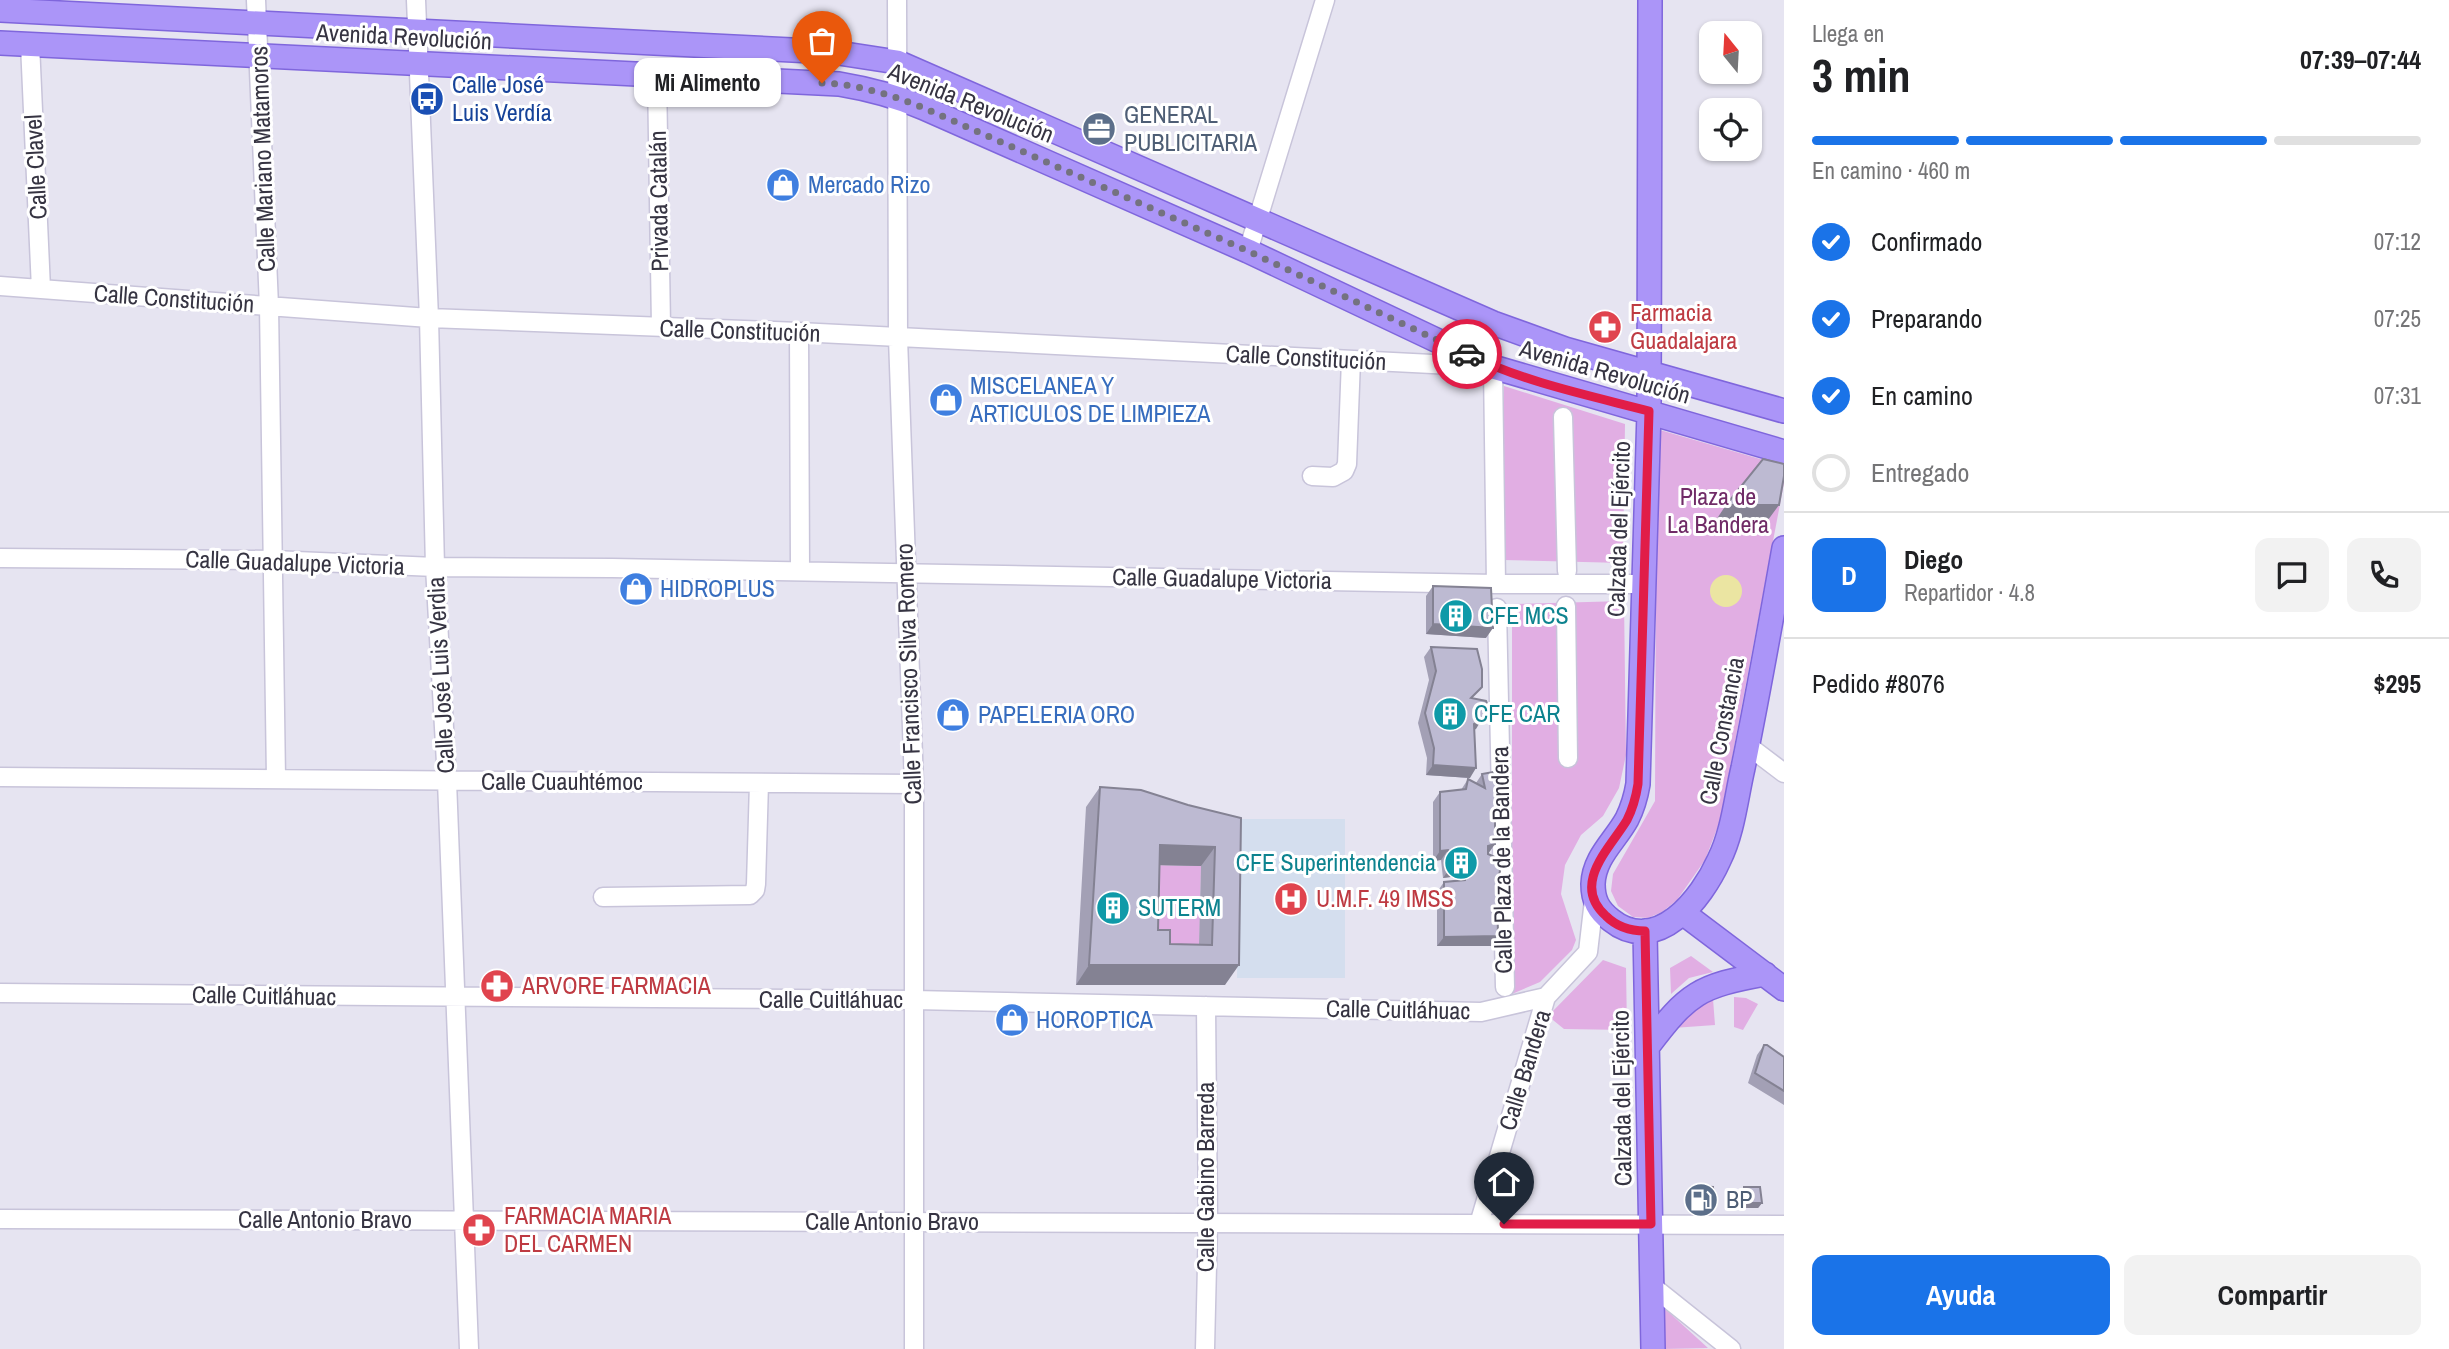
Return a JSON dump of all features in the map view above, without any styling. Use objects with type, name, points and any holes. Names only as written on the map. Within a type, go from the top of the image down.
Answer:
[{"type":"main road","name":"Calzada del Ejército","points":[[1594,900],[1595,869],[1601,855],[1626,821],[1635,802],[1638,784],[1649,411],[1650,0]]},
{"type":"main road","name":"Avenida Revolución","points":[[0,10],[28,6],[256,11],[418,31],[832,52],[897,62],[1537,341],[1784,411]]},
{"type":"main road","name":"Avenida Revolución","points":[[0,43],[839,83],[897,97],[1248,251],[1487,364],[1784,452]]},
{"type":"main road","name":"Calle Constancia","points":[[1683,913],[1710,879],[1724,849],[1781,581],[1784,548]]},
{"type":"main road","points":[[1594,900],[1599,909],[1624,928],[1645,931],[1672,922],[1683,913],[1784,989]]},
{"type":"main road","name":"Calzada del Ejército","points":[[1645,931],[1653,1349]]},
{"type":"main road","points":[[1648,1046],[1674,1013],[1696,994],[1718,983],[1765,974]]},
{"type":"street","name":"Calle José Luis Verdia","points":[[416,0],[436,567],[469,1349]]},
{"type":"street","name":"Calle Francisco Silva Romero","points":[[897,0],[898,338],[914,784],[915,1349]]},
{"type":"street","points":[[1248,251],[1325,0]]},
{"type":"street","name":"Calle Mariano Matamoros","points":[[256,11],[269,306],[276,779]]},
{"type":"street","name":"Calle Clavel","points":[[30,44],[41,289]]},
{"type":"street","name":"Privada Catalán","points":[[657,75],[661,327]]},
{"type":"street","name":"Calle Constitución","points":[[0,286],[429,318],[799,332],[1452,365],[1487,364]]},
{"type":"street","points":[[799,332],[800,571]]},
{"type":"street","points":[[1312,476],[1339,475],[1347,464],[1351,360]]},
{"type":"street","points":[[1487,364],[1496,584]]},
{"type":"street","points":[[1563,417],[1566,571]]},
{"type":"street","name":"Calle Guadalupe Victoria","points":[[0,558],[1496,584],[1644,584]]},
{"type":"street","points":[[1566,606],[1568,758]]},
{"type":"street","name":"Calle Plaza de la Bandera","points":[[1497,608],[1505,987]]},
{"type":"street","points":[[1748,745],[1784,772]]},
{"type":"street","name":"Calle Cuauhtémoc","points":[[0,777],[914,784]]},
{"type":"street","points":[[603,897],[750,895],[757,884],[759,783]]},
{"type":"street","points":[[1546,997],[1588,952],[1594,900]]},
{"type":"street","name":"Calle Cuitláhuac","points":[[0,993],[914,1000],[1481,1012],[1546,997]]},
{"type":"street","name":"Calle Bandera","points":[[1479,1224],[1546,997]]},
{"type":"street","name":"Calle Gabino Barreda","points":[[1205,1349],[1208,1223],[1206,1006]]},
{"type":"street","name":"Calle Antonio Bravo","points":[[0,1219],[1784,1225]]},
{"type":"street","points":[[1652,1286],[1731,1349]]},
{"type":"shaded area","points":[[1726,575],[1737,580],[1742,591],[1737,602],[1726,607],[1715,602],[1710,591],[1715,580]]},
{"type":"shaded area","name":"U.M.F. 49 IMSS","points":[[1238,819],[1345,819],[1345,978],[1237,978]]},
{"type":"green space","name":"Plaza de La Bandera","points":[[1504,386],[1625,424],[1623,563],[1503,560]]},
{"type":"green space","name":"Plaza de La Bandera","points":[[1660,430],[1784,466],[1784,483],[1720,821],[1705,860],[1677,900],[1662,912],[1648,918],[1633,917],[1618,906],[1611,891],[1613,874],[1655,801],[1656,536]]},
{"type":"green space","points":[[1624,601],[1626,755],[1619,788],[1603,816],[1581,835],[1565,865],[1561,894],[1576,940],[1572,950],[1540,982],[1512,994],[1512,604]]},
{"type":"green space","points":[[1147,865],[1201,866],[1199,964],[1156,963]]},
{"type":"green space","points":[[1691,956],[1713,972],[1689,978],[1671,994],[1670,968]]},
{"type":"green space","points":[[1603,960],[1626,968],[1627,1030],[1564,1029],[1548,1016]]},
{"type":"green space","points":[[1734,997],[1746,998],[1758,1004],[1743,1030],[1734,1027]]},
{"type":"green space","points":[[1713,999],[1715,1025],[1673,1028],[1702,1001]]},
{"type":"green space","points":[[1663,1307],[1708,1348],[1662,1349]]},
{"type":"building","points":[[1763,459],[1784,464],[1779,505],[1726,505]]},
{"type":"building","name":"CFE MCS","points":[[1433,586],[1491,588],[1493,628],[1433,624]]},
{"type":"building","name":"CFE CAR","points":[[1431,647],[1477,649],[1482,669],[1482,687],[1471,698],[1486,701],[1489,708],[1482,719],[1474,724],[1476,768],[1433,765],[1434,748],[1425,713],[1436,671]]},
{"type":"building","name":"CFE Superintendencia","points":[[1493,772],[1500,778],[1495,789],[1495,844],[1488,846],[1488,854],[1497,858],[1500,871],[1497,882],[1498,936],[1444,937],[1444,882],[1465,880],[1465,866],[1450,868],[1448,850],[1440,851],[1440,792],[1466,789],[1468,779],[1485,788],[1482,774]]},
{"type":"building","name":"SUTERM","points":[[1100,787],[1141,790],[1241,818],[1239,965],[1089,965]],"holes":[[[1160,845],[1215,847],[1212,945],[1170,944],[1170,930],[1158,930]]]},
{"type":"building","points":[[1764,1045],[1784,1057],[1784,1091],[1755,1073]]},
{"type":"building","points":[[1696,1186],[1713,1187],[1714,1204],[1696,1203]]},
{"type":"building","points":[[1744,1187],[1760,1187],[1762,1203],[1744,1203]]},
{"type":"way so far","points":[[822,83],[839,83],[870,89],[924,108],[1248,251],[1467,354]]},
{"type":"place","name":"Mi Alimento","points":[[822,83]]},
{"type":"place","name":"Calle José Luis Verdía","points":[[427,99]]},
{"type":"place","name":"GENERAL PUBLICITARIA","points":[[1099,129]]},
{"type":"place","name":"Mercado Rizo","points":[[783,185]]},
{"type":"place","name":"Farmacia Guadalajara","points":[[1605,327]]},
{"type":"place","name":"MISCELANEA Y ARTICULOS DE LIMPIEZA","points":[[946,400]]},
{"type":"place","name":"HIDROPLUS","points":[[636,589]]},
{"type":"place","name":"CFE MCS","points":[[1456,616]]},
{"type":"place","name":"CFE CAR","points":[[1450,714]]},
{"type":"place","name":"PAPELERIA ORO","points":[[953,715]]},
{"type":"place","name":"CFE Superintendencia","points":[[1461,863]]},
{"type":"place","name":"U.M.F. 49 IMSS","points":[[1291,899]]},
{"type":"place","name":"SUTERM","points":[[1113,908]]},
{"type":"place","name":"ARVORE FARMACIA","points":[[497,986]]},
{"type":"place","name":"HOROPTICA","points":[[1012,1020]]},
{"type":"place","name":"BP","points":[[1701,1200]]},
{"type":"place","name":"FARMACIA MARIA DEL CARMEN","points":[[479,1230]]},
{"type":"route","points":[[1467,354],[1493,367],[1527,378],[1649,411],[1638,784],[1635,802],[1626,821],[1601,855],[1593,883],[1594,900],[1605,916],[1624,928],[1645,931],[1651,1224],[1504,1224]]}]
